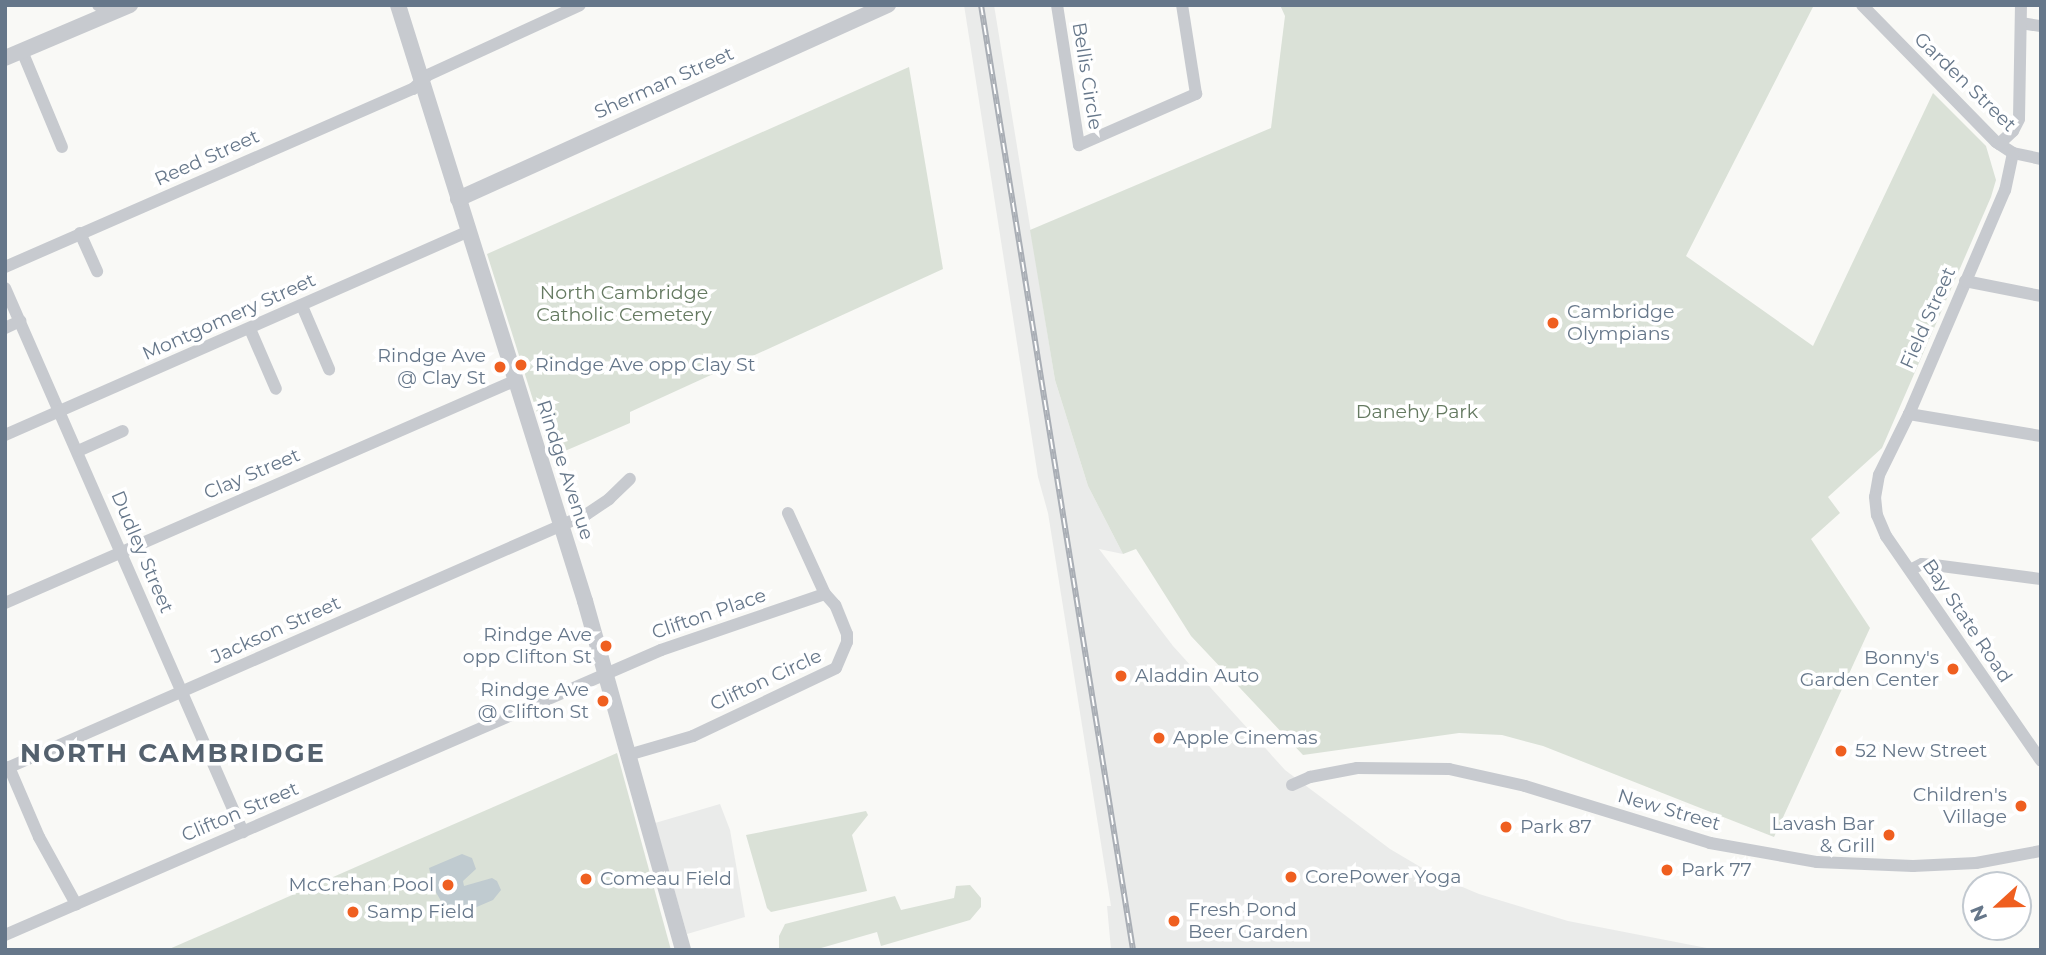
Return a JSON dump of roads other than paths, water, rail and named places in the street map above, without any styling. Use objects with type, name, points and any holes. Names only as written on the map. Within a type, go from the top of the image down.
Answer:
[{"type":"street","points":[[5,58],[105,9],[130,5]]},
{"type":"street","name":"Rindge Avenue","points":[[398,5],[606,674],[683,950]]},
{"type":"street","name":"Reed Street","points":[[5,267],[413,89],[428,75],[580,5]]},
{"type":"street","name":"Bellis Circle","points":[[1057,5],[1079,145],[1196,94],[1182,5]]},
{"type":"street","name":"Garden Street","points":[[1862,5],[1999,144],[2013,153]]},
{"type":"street","points":[[1999,144],[2013,131],[2019,119],[2021,5]]},
{"type":"street","name":"Sherman Street","points":[[458,200],[879,7]]},
{"type":"street","points":[[2021,23],[2041,26]]},
{"type":"street","points":[[22,51],[62,147]]},
{"type":"street","points":[[2013,153],[2041,159]]},
{"type":"street","name":"Field Street","points":[[1875,497],[1879,475],[1909,414],[2005,190],[2013,153]]},
{"type":"street","name":"Montgomery Street","points":[[5,435],[467,232]]},
{"type":"street","points":[[80,233],[97,271]]},
{"type":"street","points":[[1965,281],[2041,296]]},
{"type":"street","name":"Dudley Street","points":[[5,288],[243,832]]},
{"type":"street","points":[[302,306],[329,369]]},
{"type":"street","points":[[5,328],[20,321]]},
{"type":"street","points":[[250,329],[276,388]]},
{"type":"street","name":"Clay Street","points":[[5,603],[514,382]]},
{"type":"street","points":[[1909,414],[2041,436]]},
{"type":"street","points":[[78,451],[123,431]]},
{"type":"street","name":"Jackson Street","points":[[7,768],[561,525],[603,504],[630,478]]},
{"type":"street","name":"Bay State Road","points":[[1875,497],[1880,523],[2041,761]]},
{"type":"street","name":"Clifton Circle","points":[[628,755],[677,742],[836,668],[848,638],[835,605],[825,594],[789,513]]},
{"type":"street","points":[[1910,570],[1922,564],[2041,579]]},
{"type":"street","name":"Clifton Place","points":[[606,674],[698,636],[825,594]]},
{"type":"street","name":"Clifton Street","points":[[5,935],[606,674]]},
{"type":"street","points":[[7,768],[39,837],[76,904]]},
{"type":"street","name":"New Street","points":[[1292,786],[1310,777],[1357,768],[1449,769],[1525,786],[1710,843],[1796,859],[1874,865],[1926,865],[1976,863],[2041,851]]},
{"type":"railway","points":[[981,5],[1133,950]]},
{"type":"place","name":"Cambridge Olympians","points":[[1553,323]]},
{"type":"place","name":"Rindge Ave opp Clay St","points":[[521,365]]},
{"type":"place","name":"Rindge Ave @ Clay St","points":[[500,367]]},
{"type":"place","name":"Rindge Ave opp Clifton St","points":[[606,646]]},
{"type":"place","name":"Bonny's Garden Center","points":[[1953,669]]},
{"type":"place","name":"Aladdin Auto","points":[[1121,676]]},
{"type":"place","name":"Rindge Ave @ Clifton St","points":[[603,701]]},
{"type":"place","name":"Apple Cinemas","points":[[1159,738]]},
{"type":"place","name":"52 New Street","points":[[1841,751]]},
{"type":"place","name":"Children's Village","points":[[2021,806]]},
{"type":"place","name":"Park 87","points":[[1506,827]]},
{"type":"place","name":"Lavash Bar & Grill","points":[[1889,835]]},
{"type":"place","name":"Park 77","points":[[1667,870]]},
{"type":"place","name":"CorePower Yoga","points":[[1291,877]]},
{"type":"place","name":"Comeau Field","points":[[586,879]]},
{"type":"place","name":"McCrehan Pool","points":[[448,885]]},
{"type":"place","name":"Samp Field","points":[[353,912]]},
{"type":"place","name":"Fresh Pond Beer Garden","points":[[1174,921]]},
{"type":"district","name":"NORTH CAMBRIDGE","points":[[173,754]]},
{"type":"park label","name":"North Cambridge Catholic Cemetery","points":[[624,304]]},
{"type":"park label","name":"Danehy Park","points":[[1417,412]]}]
